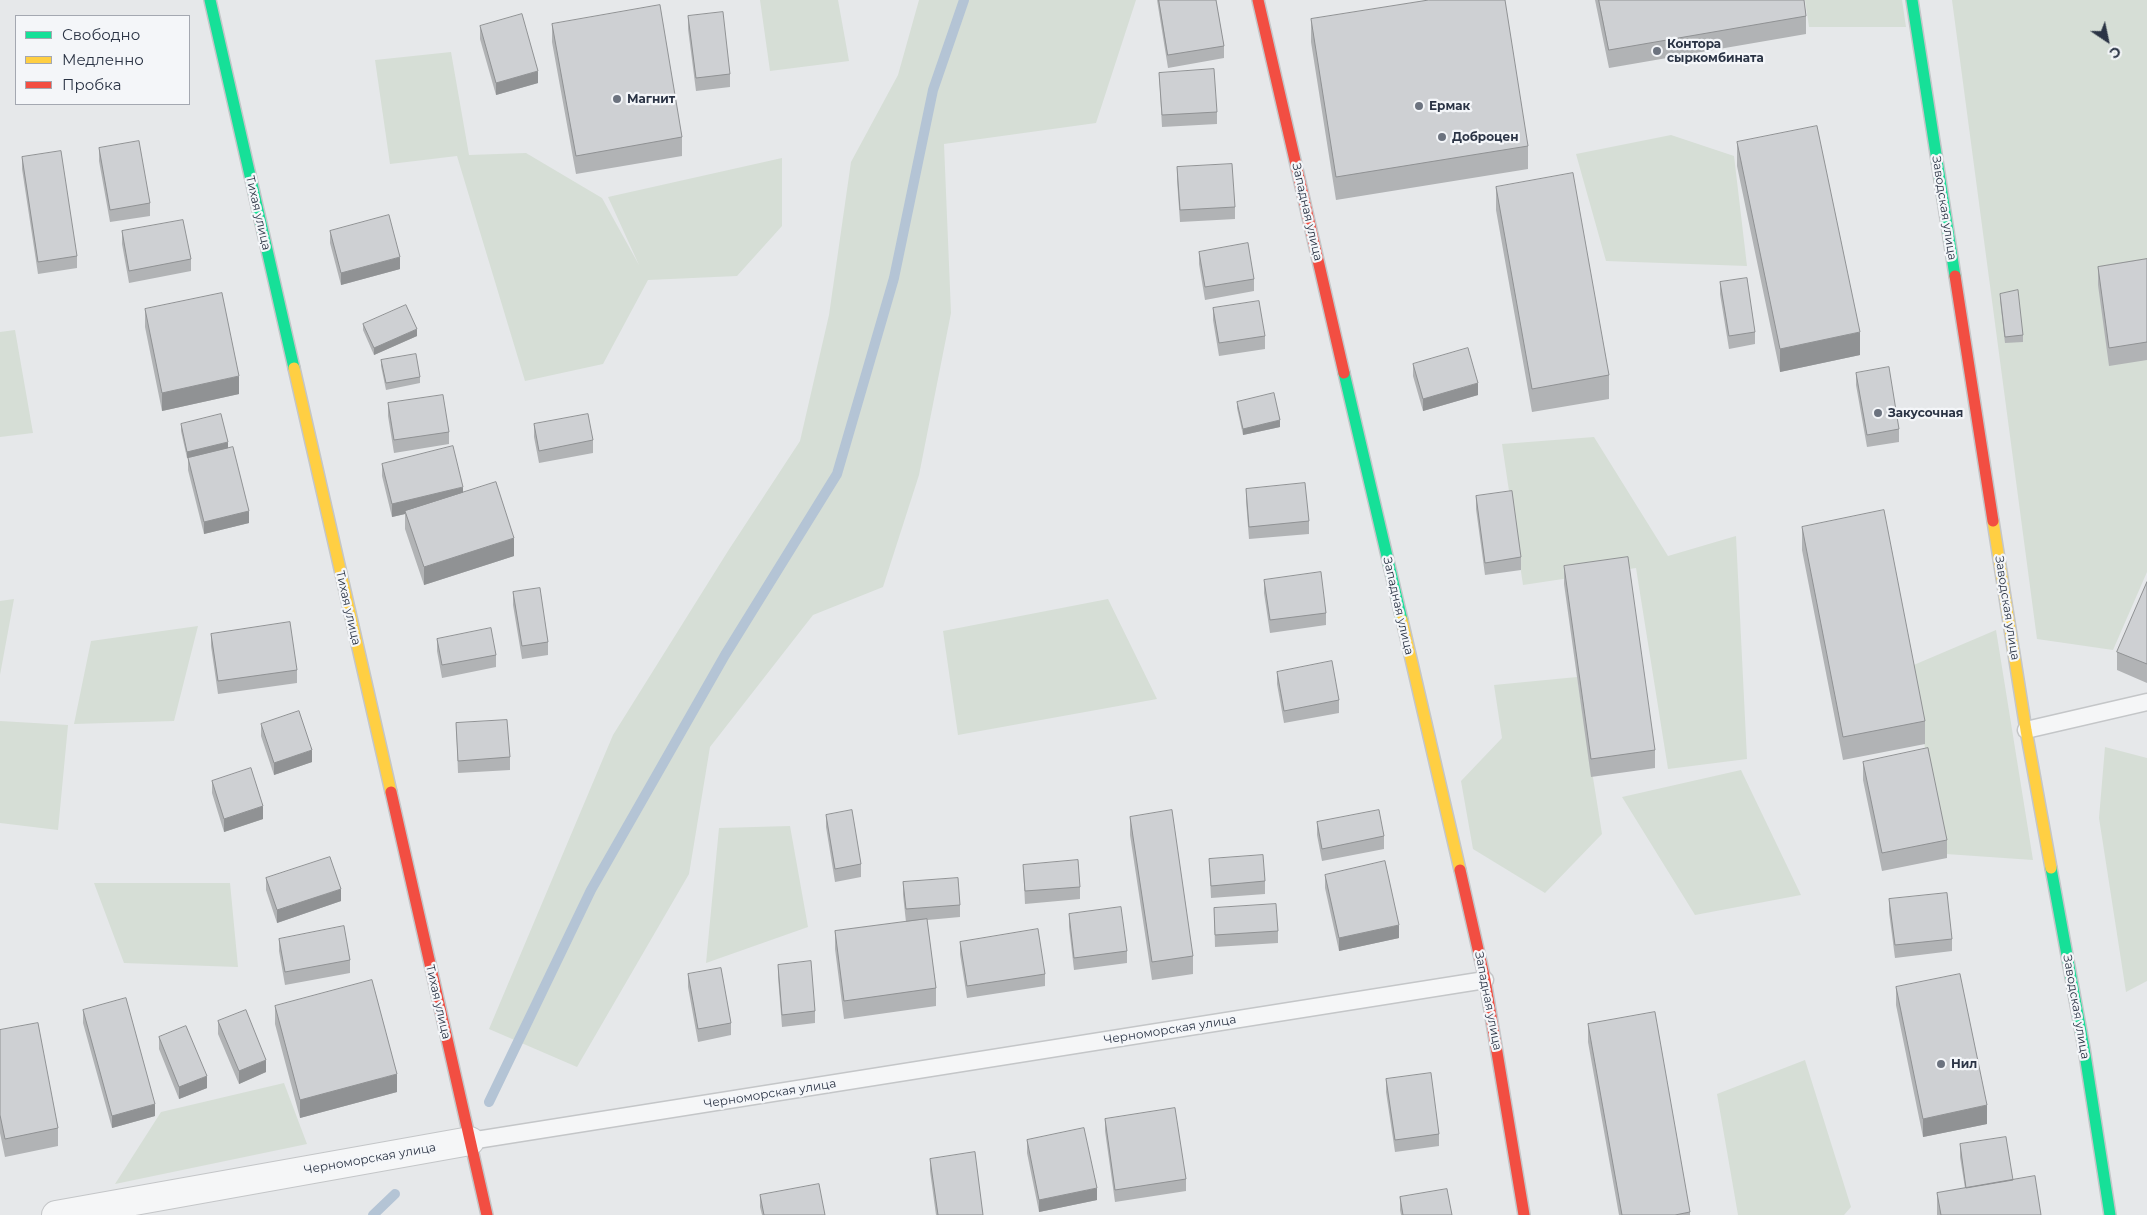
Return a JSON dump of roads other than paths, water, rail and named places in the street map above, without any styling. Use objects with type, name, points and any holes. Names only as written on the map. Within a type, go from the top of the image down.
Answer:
[{"type":"street","name":"Тихая улица","points":[[210,0],[487,1215]]},
{"type":"street","name":"Западная улица","points":[[1258,0],[1485,980],[1524,1215]]},
{"type":"street","name":"Заводская улица","points":[[1912,0],[2026,730],[2084,1048],[2110,1215]]},
{"type":"street","name":"Черноморская улица","points":[[56,1215],[470,1142]]},
{"type":"lane","points":[[2026,730],[2147,702]]},
{"type":"lane","name":"Черноморская улица","points":[[470,1142],[1485,980]]},
{"type":"waterway","points":[[489,1102],[591,890],[725,655],[837,474],[894,278],[933,90],[964,0]]},
{"type":"waterway","points":[[373,1215],[395,1194]]},
{"type":"place","name":"Контора сыркомбината","points":[[1657,51]]},
{"type":"place","name":"Магнит","points":[[617,99]]},
{"type":"place","name":"Ермак","points":[[1419,106]]},
{"type":"place","name":"Доброцен","points":[[1442,137]]},
{"type":"place","name":"Закусочная","points":[[1878,413]]},
{"type":"place","name":"Нил","points":[[1941,1064]]}]
